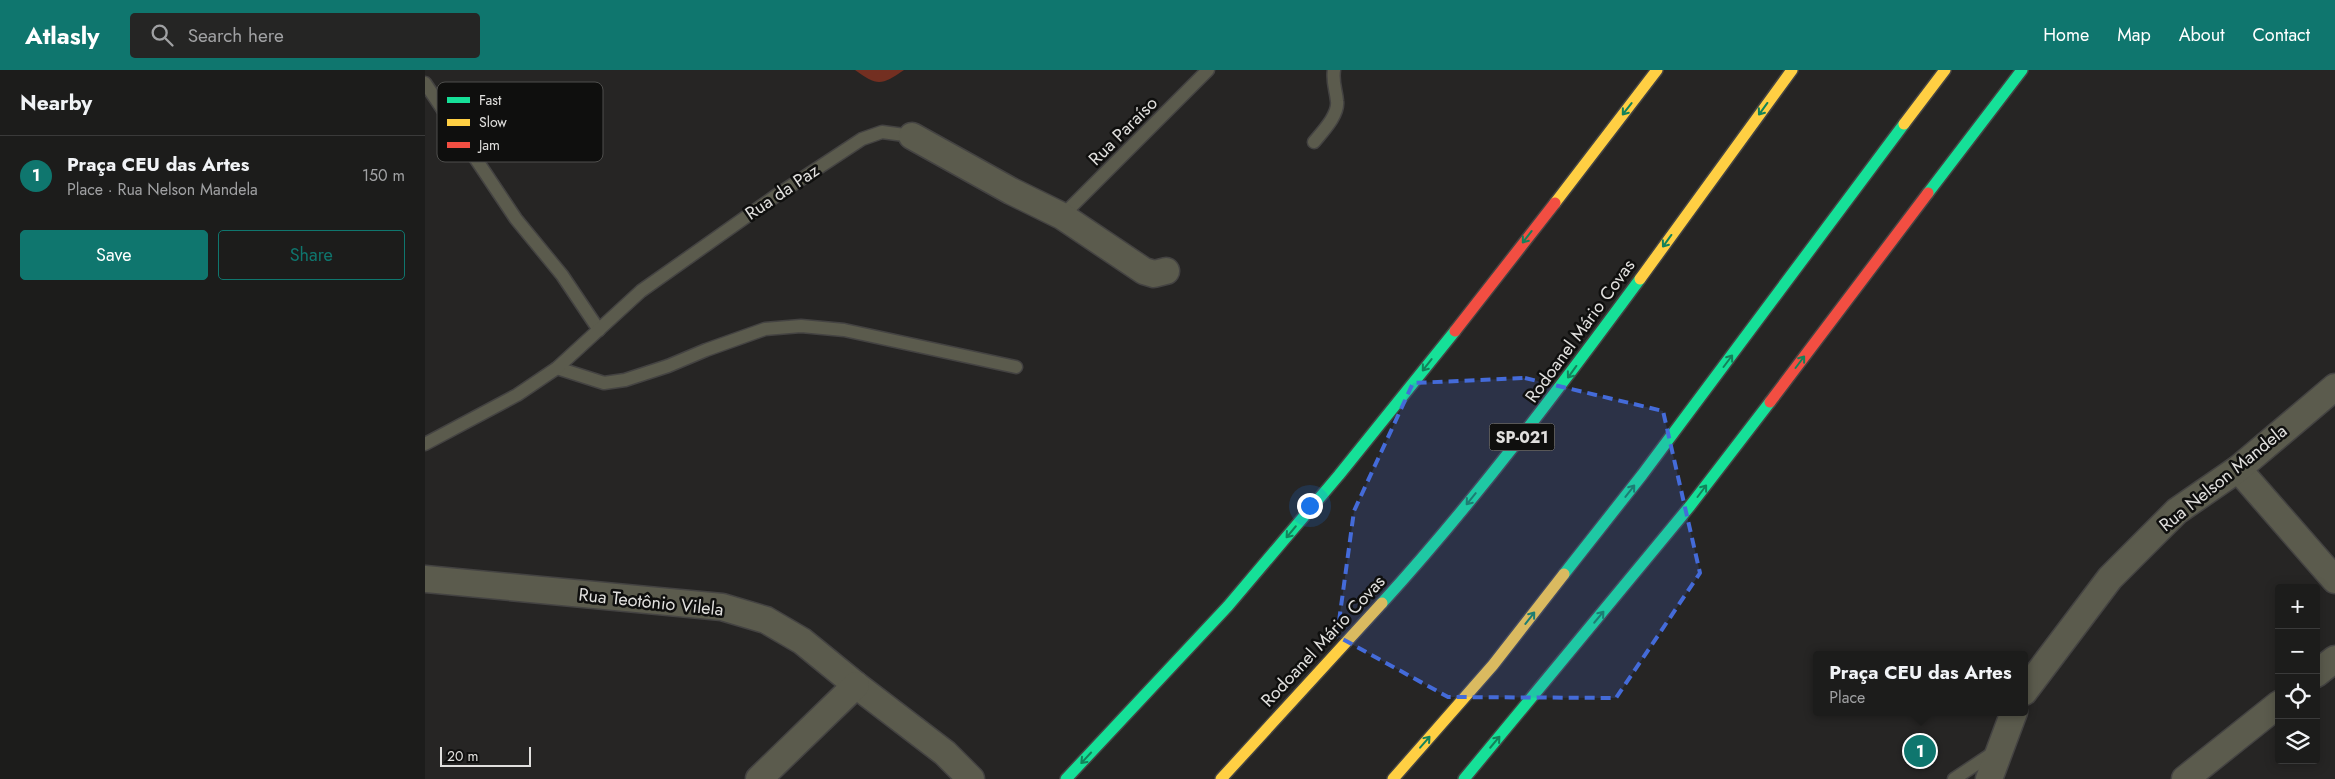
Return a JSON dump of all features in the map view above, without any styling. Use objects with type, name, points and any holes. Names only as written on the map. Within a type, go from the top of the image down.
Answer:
[{"type":"main road","points":[[1066,779],[1227,608],[1323,494],[1406,392],[1657,70]]},
{"type":"main road","name":"Rodoanel Mário Covas","points":[[1221,779],[1417,565],[1549,403],[1792,70]]},
{"type":"main road","points":[[1393,779],[1493,665],[1642,475],[1945,70]]},
{"type":"main road","points":[[1464,779],[1691,506],[2022,70]]},
{"type":"street","name":"Rua da Paz","points":[[913,136],[1011,191],[1062,216],[1144,271],[1154,274],[1166,271]]},
{"type":"street","name":"Rua Nelson Mandela","points":[[2028,687],[2110,578],[2177,511],[2237,469],[2335,387]]},
{"type":"street","points":[[2237,469],[2335,580]]},
{"type":"street","name":"Rua Teotônio Vilela","points":[[425,579],[722,607],[766,620],[802,641],[945,753],[971,779]]},
{"type":"street","points":[[2320,671],[2335,658]]},
{"type":"street","points":[[759,779],[856,685]]},
{"type":"street","points":[[2185,779],[2275,707]]},
{"type":"street","points":[[1989,779],[2013,716]]},
{"type":"lane","name":"Rua Paraíso","points":[[1062,216],[1208,70]]},
{"type":"lane","points":[[1314,142],[1331,119],[1338,104],[1332,80],[1334,70]]},
{"type":"lane","points":[[425,83],[437,101]]},
{"type":"lane","name":"Rua da Paz","points":[[425,444],[517,395],[557,368],[641,291],[777,195],[861,139],[882,132],[913,136]]},
{"type":"lane","points":[[478,162],[516,219],[562,274],[599,330]]},
{"type":"lane","points":[[557,368],[604,383],[625,380],[668,366],[765,328],[801,326],[845,330],[1016,367]]},
{"type":"lane","points":[[1954,779],[2001,747]]},
{"type":"highlighted area","points":[[1525,378],[1663,411],[1700,573],[1616,698],[1448,697],[1337,636],[1354,511],[1413,383]]},
{"type":"shaded area","points":[[855,70],[904,70],[890,79],[879,82],[869,79]]},
{"type":"traffic: fast","points":[[1928,193],[2022,70]]},
{"type":"traffic: fast","points":[[1564,574],[1642,475],[1904,124]]},
{"type":"traffic: fast","points":[[1382,603],[1483,485],[1640,279]]},
{"type":"traffic: fast","points":[[1066,779],[1228,606],[1339,475],[1455,331]]},
{"type":"traffic: fast","points":[[1464,779],[1690,506],[1770,402]]},
{"type":"traffic: slow","points":[[1555,203],[1657,70]]},
{"type":"traffic: slow","points":[[1640,279],[1792,70]]},
{"type":"traffic: slow","points":[[1904,124],[1945,70]]},
{"type":"traffic: slow","points":[[1393,779],[1493,665],[1564,574]]},
{"type":"traffic: slow","points":[[1221,779],[1382,603]]},
{"type":"traffic: jam","points":[[1770,402],[1928,193]]},
{"type":"traffic: jam","points":[[1455,331],[1555,203]]},
{"type":"place","name":"Praça CEU das Artes","points":[[1920,751]]}]
